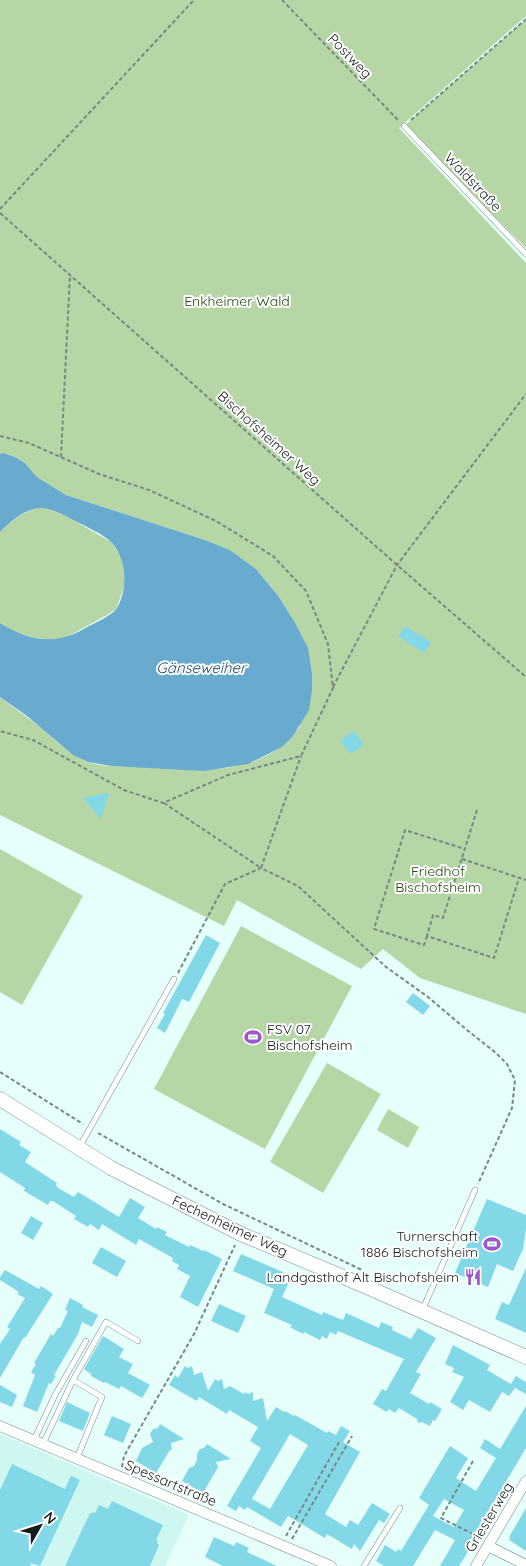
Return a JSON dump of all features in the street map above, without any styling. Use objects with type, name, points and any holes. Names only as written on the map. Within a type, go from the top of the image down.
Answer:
[{"type":"street","name":"Fechenheimer Weg","points":[[0,1099],[78,1148],[140,1183],[241,1234],[367,1286],[526,1357]]},
{"type":"street","name":"Spessartstraße","points":[[0,1426],[331,1566]]},
{"type":"street","name":"Griesterweg","points":[[476,1566],[526,1481]]},
{"type":"street","points":[[489,1545],[526,1565]]},
{"type":"lane","name":"Waldstraße","points":[[404,126],[526,254]]},
{"type":"lane","points":[[78,1148],[174,980]]},
{"type":"lane","points":[[422,1311],[475,1190]]},
{"type":"lane","points":[[38,1442],[106,1322],[138,1341]]},
{"type":"lane","points":[[38,1442],[55,1395],[86,1341]]},
{"type":"lane","points":[[72,1380],[102,1397],[77,1458]]},
{"type":"lane","points":[[364,1566],[400,1508]]},
{"type":"path","points":[[0,209],[194,0]]},
{"type":"path","name":"Postweg","points":[[282,0],[404,126]]},
{"type":"path","points":[[404,126],[526,19]]},
{"type":"path","name":"Bischofsheimer Weg","points":[[0,213],[526,677]]},
{"type":"path","points":[[61,457],[70,274]]},
{"type":"path","points":[[174,980],[225,884],[261,868],[301,756],[333,688],[397,565],[526,394]]},
{"type":"path","points":[[0,436],[29,443],[99,474],[149,490],[216,521],[274,556],[306,591],[328,644],[333,688]]},
{"type":"path","points":[[0,731],[33,740],[124,790],[163,803],[261,868],[298,886],[386,967],[428,997],[496,1052],[507,1064],[515,1080],[512,1108],[475,1190]]},
{"type":"path","points":[[163,803],[228,775],[301,756]]},
{"type":"path","points":[[465,849],[405,830],[374,929],[424,945],[433,915],[442,918],[462,859],[477,810]]},
{"type":"path","points":[[462,859],[526,880]]},
{"type":"path","points":[[427,936],[494,958],[520,878]]},
{"type":"path","points":[[0,1072],[90,1128],[223,1204],[365,1271]]},
{"type":"path","points":[[121,1477],[124,1456],[194,1334],[241,1234]]},
{"type":"path","points":[[284,1546],[352,1436]]},
{"type":"path","points":[[284,1546],[339,1442]]},
{"type":"path","points":[[473,1461],[441,1518],[489,1545]]},
{"type":"shaded area","points":[[0,1434],[189,1515],[165,1566],[0,1566]]},
{"type":"green space","name":"Enkheimer Wald","points":[[0,0],[526,0],[526,16],[399,128],[526,263],[526,1014],[420,978],[383,949],[361,969],[237,900],[224,926],[0,815],[0,697],[73,754],[85,761],[106,766],[185,769],[228,768],[248,763],[267,755],[285,743],[300,726],[294,621],[279,597],[256,569],[230,550],[205,540],[66,495],[37,477],[25,463],[15,457],[0,454]]},
{"type":"green space","points":[[526,19],[526,248],[404,126]]},
{"type":"green space","points":[[44,507],[66,516],[111,542],[120,555],[125,583],[116,609],[65,638],[50,640],[17,633],[0,623],[0,532],[20,516],[31,510]]},
{"type":"green space","points":[[0,849],[83,896],[22,1005],[0,992]]},
{"type":"green space","name":"FSV 07 Bischofsheim","points":[[241,926],[352,986],[265,1149],[154,1089]]},
{"type":"green space","points":[[327,1063],[381,1094],[323,1193],[270,1162]]},
{"type":"green space","points":[[388,1109],[419,1127],[408,1148],[377,1130]]},
{"type":"water","name":"Gänseweiher","points":[[3,453],[25,463],[37,477],[66,495],[205,540],[230,550],[256,569],[279,597],[294,621],[308,648],[312,674],[309,710],[293,736],[282,747],[248,764],[204,771],[111,766],[88,762],[73,755],[27,716],[0,697],[0,623],[20,634],[40,639],[61,638],[71,635],[111,614],[121,600],[124,584],[121,558],[112,543],[99,533],[59,513],[44,508],[29,510],[0,532],[0,454]]},
{"type":"building","points":[[405,626],[431,642],[424,653],[398,636]]},
{"type":"building","points":[[353,731],[364,744],[351,754],[340,741]]},
{"type":"building","points":[[109,793],[101,819],[83,798]]},
{"type":"building","points":[[206,935],[220,943],[189,1002],[182,999],[165,1033],[157,1028],[165,1014],[163,1013]]},
{"type":"building","points":[[413,993],[430,1006],[423,1015],[406,1002]]},
{"type":"building","points":[[0,1129],[21,1142],[19,1145],[31,1152],[25,1162],[57,1183],[58,1188],[74,1197],[78,1192],[119,1217],[130,1198],[145,1207],[138,1218],[156,1229],[157,1227],[167,1232],[165,1235],[189,1247],[190,1245],[204,1250],[222,1259],[198,1307],[180,1297],[190,1276],[177,1269],[179,1265],[172,1261],[173,1258],[139,1239],[136,1245],[102,1224],[99,1230],[90,1224],[88,1227],[74,1219],[76,1216],[53,1201],[50,1201],[48,1205],[24,1191],[25,1188],[0,1172]]},
{"type":"building","points":[[487,1199],[526,1215],[523,1249],[513,1271],[497,1264],[488,1287],[455,1273]]},
{"type":"building","points":[[31,1216],[43,1223],[33,1240],[21,1233]]},
{"type":"building","points":[[101,1247],[126,1261],[117,1277],[92,1263]]},
{"type":"building","points":[[241,1254],[292,1276],[282,1297],[322,1315],[323,1312],[343,1320],[346,1313],[379,1328],[381,1322],[393,1327],[392,1330],[411,1339],[418,1328],[436,1338],[416,1372],[421,1374],[410,1393],[442,1409],[435,1421],[433,1420],[430,1426],[422,1422],[418,1423],[417,1419],[399,1408],[395,1413],[389,1409],[387,1412],[373,1404],[382,1389],[386,1391],[404,1359],[338,1331],[336,1335],[330,1332],[327,1339],[322,1336],[320,1340],[295,1330],[290,1327],[292,1325],[264,1313],[274,1289],[233,1271]]},
{"type":"building","points":[[526,1268],[526,1333],[495,1319],[502,1302],[509,1305]]},
{"type":"building","points":[[5,1270],[39,1289],[41,1286],[53,1294],[24,1337],[0,1378],[0,1344],[10,1329],[7,1327],[25,1298],[0,1280]]},
{"type":"building","points":[[70,1298],[98,1315],[92,1327],[82,1322],[78,1334],[54,1375],[56,1376],[51,1384],[49,1383],[37,1412],[23,1406],[35,1375],[31,1372],[36,1364],[34,1363],[51,1334],[53,1336],[58,1328],[60,1328],[68,1311],[65,1310]]},
{"type":"building","points":[[219,1304],[246,1316],[238,1333],[211,1321]]},
{"type":"building","points":[[103,1336],[124,1349],[119,1357],[133,1364],[128,1373],[150,1385],[142,1398],[121,1386],[119,1389],[104,1383],[91,1376],[84,1369]]},
{"type":"building","points":[[453,1345],[490,1365],[487,1370],[511,1384],[516,1376],[526,1382],[526,1394],[515,1388],[509,1396],[502,1392],[490,1412],[469,1400],[463,1410],[450,1402],[464,1377],[452,1372],[454,1368],[445,1364]]},
{"type":"building","points":[[185,1366],[188,1368],[192,1366],[194,1375],[202,1372],[208,1391],[215,1379],[218,1381],[222,1379],[224,1389],[230,1386],[244,1394],[245,1392],[248,1394],[253,1392],[253,1401],[263,1398],[267,1421],[276,1407],[284,1412],[295,1415],[327,1433],[328,1431],[336,1435],[341,1426],[350,1431],[343,1442],[360,1452],[325,1514],[346,1527],[350,1520],[358,1525],[372,1503],[390,1514],[384,1523],[379,1520],[360,1551],[354,1544],[352,1549],[327,1534],[325,1538],[288,1516],[281,1527],[247,1507],[245,1510],[239,1506],[236,1511],[227,1506],[261,1448],[250,1441],[258,1427],[229,1410],[227,1414],[199,1397],[197,1401],[169,1385],[175,1375],[178,1378]],"holes":[[[290,1434],[308,1445],[270,1509],[252,1499]]]},
{"type":"building","points":[[0,1385],[17,1395],[12,1407],[0,1402]]},
{"type":"building","points":[[67,1402],[90,1413],[83,1431],[59,1421]]},
{"type":"building","points":[[526,1406],[526,1448],[473,1537],[476,1539],[459,1566],[440,1566],[455,1540],[435,1530],[413,1566],[384,1566],[376,1561],[385,1545],[396,1552],[398,1549],[401,1551],[429,1505],[419,1498],[450,1446],[468,1458],[456,1478],[476,1491],[496,1458],[480,1448],[485,1439],[500,1449]],"holes":[[[444,1499],[464,1510],[454,1527],[433,1516]]]},
{"type":"building","points":[[112,1416],[131,1424],[123,1443],[104,1435]]},
{"type":"building","points":[[160,1424],[184,1439],[171,1443],[172,1450],[170,1450],[156,1473],[136,1461],[142,1448],[153,1442],[150,1434]]},
{"type":"building","points":[[207,1444],[231,1459],[216,1462],[218,1467],[203,1493],[182,1481],[189,1468],[194,1466],[200,1449],[204,1448]]},
{"type":"building","points":[[12,1464],[65,1489],[71,1476],[80,1480],[40,1566],[31,1563],[30,1566],[0,1566],[0,1490]]},
{"type":"building","points":[[112,1501],[163,1525],[156,1540],[159,1545],[150,1566],[65,1566],[90,1513],[95,1513],[99,1505],[108,1509]]},
{"type":"building","points":[[526,1508],[526,1551],[509,1540],[509,1537]]},
{"type":"building","points":[[214,1537],[234,1546],[236,1542],[249,1548],[247,1552],[277,1566],[223,1566],[205,1557]]},
{"type":"place","name":"FSV 07 Bischofsheim","points":[[253,1037]]},
{"type":"place","name":"Turnerschaft 1886 Bischofsheim","points":[[492,1244]]},
{"type":"place","name":"Landgasthof Alt Bischofsheim","points":[[473,1277]]},
{"type":"park label","name":"Friedhof Bischofsheim","points":[[438,880]]}]
